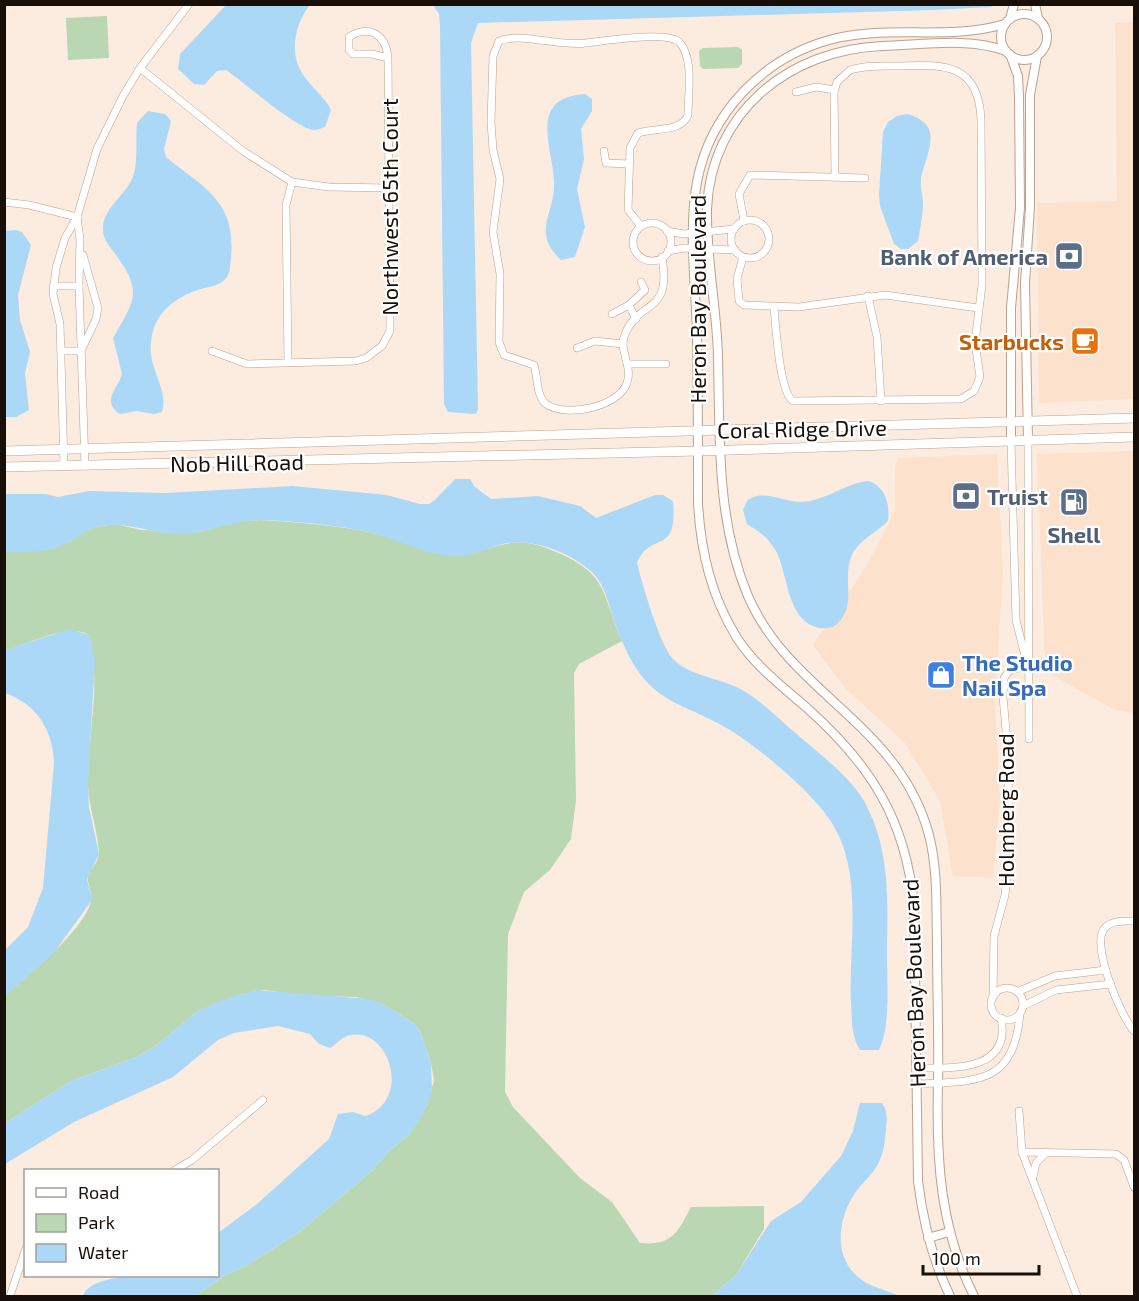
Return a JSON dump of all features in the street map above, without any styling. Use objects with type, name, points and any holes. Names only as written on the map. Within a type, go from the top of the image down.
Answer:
[{"type":"main road","name":"Coral Ridge Drive","points":[[469,438],[1028,423],[1134,418]]},
{"type":"main road","name":"Coral Ridge Drive","points":[[470,455],[698,452],[1134,437]]},
{"type":"main road","name":"Nob Hill Road","points":[[4,451],[469,438]]},
{"type":"main road","name":"Nob Hill Road","points":[[4,467],[470,455]]},
{"type":"street","points":[[64,466],[62,351],[53,286],[65,238],[77,217],[97,149],[140,68],[189,4]]},
{"type":"street","points":[[1014,4],[1001,35],[1018,76],[1019,97],[1020,208],[1011,308],[1011,442],[1016,620],[1029,666]]},
{"type":"street","points":[[1008,52],[1020,59],[1037,56],[1043,51],[1047,37],[1046,29],[1038,18],[1035,4]]},
{"type":"street","points":[[1007,22],[1024,13],[1038,18]]},
{"type":"street","name":"Heron Bay Boulevard","points":[[950,1296],[928,1238],[918,1181],[914,906],[912,876],[899,830],[872,777],[851,750],[765,672],[738,639],[722,611],[709,578],[700,539],[694,233],[697,183],[703,157],[714,132],[744,90],[768,69],[815,44],[848,36],[980,31],[1007,22]]},
{"type":"street","name":"Northwest 65th Court","points":[[288,362],[356,361],[376,352],[390,331],[388,58],[387,46],[378,34],[355,34],[349,38],[349,50],[353,54],[372,54],[388,58]]},
{"type":"street","points":[[641,226],[628,210],[630,148],[638,133],[680,126],[688,115],[686,54],[675,38],[656,35],[636,39],[560,44],[507,38],[499,41],[493,56],[491,122],[493,150],[500,179],[493,232],[500,274],[501,350],[513,360],[534,365],[540,396],[546,403],[568,409],[599,406],[622,393],[627,384],[628,364],[623,344],[625,333],[636,319],[659,300],[663,289],[662,257]]},
{"type":"street","name":"Heron Bay Boulevard","points":[[975,1296],[949,1232],[939,1177],[936,886],[933,853],[922,812],[911,788],[878,742],[802,672],[762,623],[749,598],[728,534],[720,451],[718,351],[708,232],[710,183],[727,136],[753,100],[786,72],[824,55],[863,47],[981,44],[1008,52]]},
{"type":"street","points":[[1029,739],[1025,283],[1030,207],[1030,95],[1037,56]]},
{"type":"street","points":[[774,308],[783,380],[789,399],[801,402],[961,399],[974,391],[980,377],[975,342],[983,268],[981,106],[974,85],[963,74],[943,67],[859,67],[843,74],[835,90],[835,176]]},
{"type":"street","points":[[140,68],[243,151],[292,182],[329,187],[389,188]]},
{"type":"street","points":[[796,92],[816,87],[835,90]]},
{"type":"street","points":[[604,151],[606,163],[629,164]]},
{"type":"street","points":[[744,221],[740,211],[739,194],[750,175],[865,178]]},
{"type":"street","points":[[212,351],[238,363],[288,362],[286,205],[292,182]]},
{"type":"street","points":[[4,202],[29,205],[77,217]]},
{"type":"street","points":[[77,217],[85,267],[98,308],[96,319],[81,351]]},
{"type":"street","points":[[667,231],[670,242],[668,251],[662,257],[645,260],[636,252],[634,236],[641,226],[652,223],[667,231],[694,233],[734,229],[744,221],[751,220],[763,225],[769,236],[766,249],[756,257],[743,257],[735,250],[731,239],[734,229]]},
{"type":"street","points":[[80,239],[79,286],[85,465]]},
{"type":"street","points":[[668,251],[694,248],[735,250]]},
{"type":"street","points":[[743,257],[737,279],[739,301],[753,307],[825,305],[868,296],[900,296],[978,308]]},
{"type":"street","points":[[612,314],[643,294],[645,290],[641,282]]},
{"type":"street","points":[[53,286],[79,286]]},
{"type":"street","points":[[868,296],[877,337],[881,401]]},
{"type":"street","points":[[628,305],[636,319]]},
{"type":"street","points":[[577,348],[595,341],[623,344]]},
{"type":"street","points":[[62,351],[81,351]]},
{"type":"street","points":[[628,364],[666,364]]},
{"type":"street","name":"Holmberg Road","points":[[993,998],[994,936],[1005,895],[1009,859],[1008,752],[1003,684],[1010,670],[1029,666]]},
{"type":"street","points":[[1134,921],[1114,922],[1102,932],[1100,939],[1111,984],[1125,1020],[1134,1031]]},
{"type":"street","points":[[916,1084],[974,1081],[999,1068],[1011,1055],[1016,1043],[1022,1009],[1017,992],[1009,988],[994,969]]},
{"type":"street","points":[[1017,992],[1055,976],[1106,970]]},
{"type":"street","points":[[1072,974],[1074,988]]},
{"type":"street","points":[[1009,988],[999,990],[993,998],[994,1012],[1001,1018],[1010,1020],[1022,1009],[1056,990],[1111,984]]},
{"type":"street","points":[[915,1068],[972,1066],[992,1054],[1002,1038],[1001,1018]]},
{"type":"street","points":[[177,1169],[192,1160],[263,1100]]},
{"type":"street","points":[[1019,1111],[1022,1152],[1077,1296]]},
{"type":"street","points":[[1022,1152],[1116,1154],[1124,1160],[1134,1187]]},
{"type":"street","points":[[1033,1180],[1036,1163],[1047,1152]]},
{"type":"street","points":[[928,1238],[949,1232]]},
{"type":"street","points":[[10,1296],[8,1284],[24,1252]]},
{"type":"shaded area","points":[[1134,22],[1134,399],[1039,403],[1037,203],[1117,201],[1115,23]]},
{"type":"shaded area","points":[[1134,451],[1134,713],[1115,710],[1045,671],[1037,454]]},
{"type":"shaded area","points":[[997,454],[1003,571],[995,703],[1000,797],[993,878],[953,876],[940,801],[905,743],[845,688],[813,645],[866,567],[895,511],[895,467],[898,458]]},
{"type":"green space","points":[[107,16],[109,58],[68,60],[66,18]]},
{"type":"green space","points":[[738,47],[742,50],[742,64],[738,68],[703,69],[700,66],[699,51],[703,48]]},
{"type":"green space","points":[[259,520],[342,527],[369,532],[428,551],[455,556],[499,545],[530,543],[572,559],[585,568],[601,586],[622,641],[579,664],[574,673],[576,800],[571,839],[550,870],[524,892],[508,934],[505,1092],[513,1107],[580,1178],[612,1202],[640,1243],[660,1242],[673,1236],[691,1207],[764,1206],[764,1229],[736,1275],[712,1296],[196,1296],[225,1275],[246,1266],[301,1231],[374,1169],[389,1151],[409,1135],[426,1107],[434,1081],[431,1063],[420,1031],[415,1024],[383,1004],[356,997],[311,996],[264,990],[242,994],[198,1011],[153,1048],[134,1058],[71,1081],[5,1123],[4,996],[54,952],[78,925],[91,901],[88,874],[99,854],[88,786],[94,691],[93,654],[89,635],[70,631],[5,650],[5,552],[26,552],[71,541],[87,529],[115,524],[142,530],[199,532],[235,522]]},
{"type":"water","points":[[226,5],[310,5],[297,30],[296,59],[304,76],[331,110],[325,127],[316,130],[297,123],[226,70],[217,71],[204,85],[194,84],[178,69],[180,54]]},
{"type":"water","points":[[433,5],[994,5],[933,10],[478,23],[471,43],[478,409],[476,414],[448,412],[444,404],[440,27],[439,14]]},
{"type":"water","points":[[585,94],[592,99],[592,111],[581,129],[584,159],[577,189],[585,227],[575,257],[561,260],[552,250],[546,231],[554,193],[547,126],[549,114],[556,105],[567,97]]},
{"type":"water","points":[[148,111],[165,114],[171,121],[164,149],[166,157],[205,188],[223,209],[231,238],[230,264],[229,274],[225,280],[172,303],[157,321],[151,341],[151,353],[162,392],[162,412],[154,414],[137,411],[120,414],[114,409],[111,400],[122,374],[113,338],[127,313],[133,294],[129,276],[105,240],[103,226],[107,213],[132,179],[136,159],[137,123]]},
{"type":"water","points":[[907,114],[927,125],[930,141],[921,180],[923,208],[918,241],[908,249],[901,249],[894,244],[880,206],[879,195],[883,132],[888,122],[897,116]]},
{"type":"water","points":[[5,231],[22,232],[31,245],[18,295],[20,320],[30,352],[25,373],[29,410],[16,417],[5,417]]},
{"type":"water","points":[[455,479],[470,479],[474,486],[491,499],[538,496],[580,506],[596,518],[655,495],[663,495],[673,501],[671,530],[667,537],[649,547],[637,563],[652,614],[669,653],[681,666],[736,687],[766,707],[843,775],[858,792],[872,818],[883,853],[887,888],[888,998],[886,1026],[879,1050],[860,1050],[853,1033],[851,885],[848,862],[841,840],[830,820],[795,781],[734,732],[677,704],[660,694],[647,682],[626,651],[606,594],[598,580],[587,568],[568,556],[535,544],[513,543],[502,544],[468,555],[445,556],[369,532],[343,527],[261,520],[178,534],[130,526],[101,526],[92,528],[62,546],[29,552],[5,552],[5,494],[46,494],[58,497],[89,491],[165,493],[293,486],[387,495],[420,504],[429,504]]},
{"type":"water","points":[[869,481],[875,484],[886,497],[888,521],[864,541],[852,555],[848,573],[847,608],[843,616],[837,624],[820,628],[808,623],[800,616],[789,593],[779,557],[765,537],[747,524],[743,510],[747,501],[753,497],[766,496],[801,502],[810,501],[860,482]]},
{"type":"water","points":[[70,629],[89,635],[95,659],[88,784],[89,807],[99,854],[87,879],[92,900],[53,954],[5,996],[5,950],[28,927],[43,888],[54,763],[50,739],[41,719],[26,704],[5,693],[5,650]]},
{"type":"water","points":[[256,990],[369,999],[383,1004],[415,1024],[420,1031],[431,1063],[432,1092],[422,1116],[409,1135],[389,1151],[374,1169],[301,1231],[246,1266],[225,1275],[196,1296],[83,1296],[90,1287],[123,1277],[219,1277],[219,1232],[257,1204],[329,1139],[338,1114],[353,1112],[366,1116],[381,1107],[389,1094],[392,1079],[389,1063],[383,1050],[372,1040],[360,1035],[345,1037],[330,1048],[319,1044],[310,1034],[278,1026],[234,1033],[218,1040],[173,1077],[74,1122],[5,1164],[5,1123],[71,1081],[134,1058],[153,1048],[198,1011],[219,1001]]},
{"type":"water","points":[[860,1103],[882,1103],[884,1106],[887,1118],[885,1142],[878,1164],[849,1203],[842,1225],[842,1248],[845,1259],[858,1277],[873,1286],[899,1296],[712,1296],[736,1275],[771,1221],[801,1202],[841,1156],[853,1131]]},
{"type":"place","name":"Bank of America","points":[[1069,256]]},
{"type":"place","name":"Starbucks","points":[[1085,341]]},
{"type":"place","name":"Truist","points":[[966,496]]},
{"type":"place","name":"Shell","points":[[1074,502]]},
{"type":"place","name":"The Studio Nail Spa","points":[[941,675]]}]
